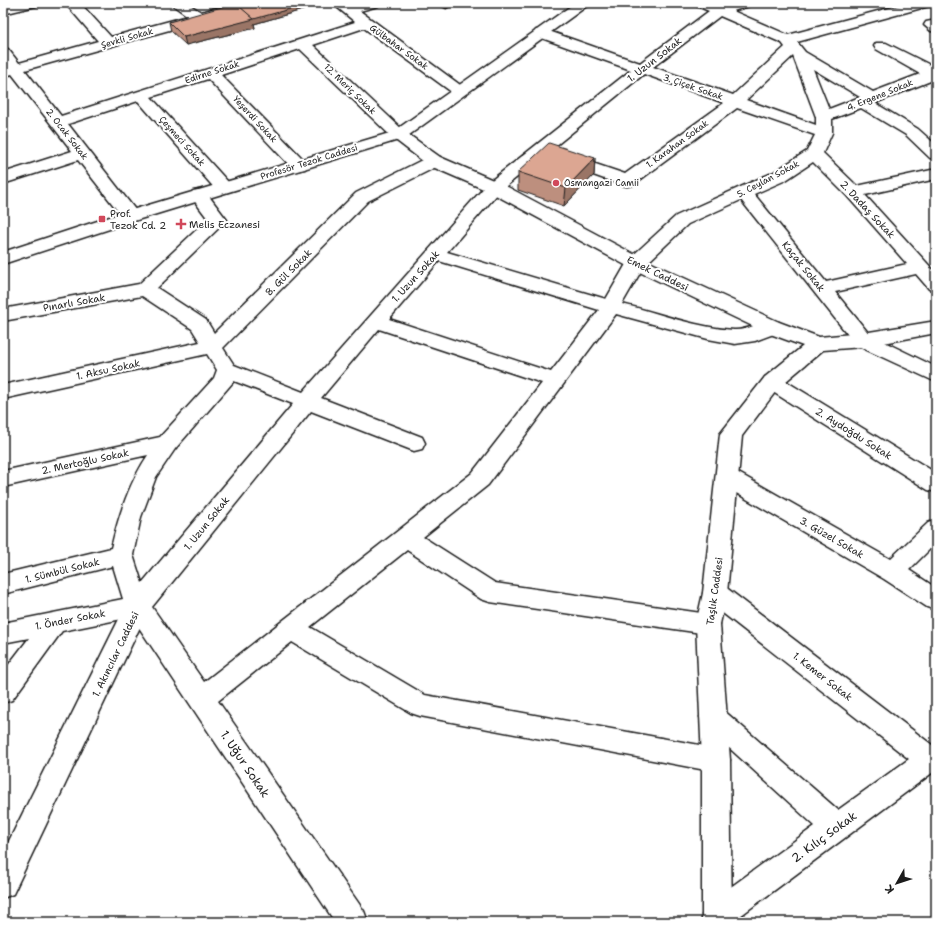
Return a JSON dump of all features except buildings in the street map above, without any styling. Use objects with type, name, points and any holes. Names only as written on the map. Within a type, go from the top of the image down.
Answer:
[{"type":"street","points":[[3,10],[30,3]]},
{"type":"street","points":[[72,3],[108,43]]},
{"type":"street","points":[[177,3],[199,17]]},
{"type":"street","name":"Şevkli Sokak","points":[[9,70],[252,3]]},
{"type":"street","points":[[343,6],[373,3]]},
{"type":"street","name":"Profesör Tezok Caddesi","points":[[3,258],[223,187],[399,135],[459,90],[584,3]]},
{"type":"street","name":"1. Uzun Sokak","points":[[138,606],[306,401],[494,187],[542,150],[641,68],[710,7],[744,3]]},
{"type":"street","points":[[793,47],[924,3]]},
{"type":"street","name":"Gülbahar Sokak","points":[[343,6],[459,90]]},
{"type":"street","points":[[710,7],[793,47],[912,132],[936,154]]},
{"type":"street","name":"Edirne Sokak","points":[[58,122],[366,23]]},
{"type":"street","name":"3. Çiçek Sokak","points":[[541,34],[735,102],[824,125]]},
{"type":"street","name":"12. Meriç Sokak","points":[[302,43],[399,135]]},
{"type":"street","points":[[881,46],[935,74]]},
{"type":"street","points":[[793,47],[824,125],[814,154]]},
{"type":"street","name":"1. Karahan Sokak","points":[[542,150],[627,181],[735,102],[793,47]]},
{"type":"street","name":"2. Ocak Sokak","points":[[3,52],[9,70],[58,122],[131,216]]},
{"type":"street","name":"Yeşerdi Sokak","points":[[211,72],[299,165]]},
{"type":"street","name":"4. Ergene Sokak","points":[[824,125],[867,100],[935,74]]},
{"type":"street","name":"Çeşmeci Sokak","points":[[141,95],[223,187]]},
{"type":"street","name":"Emek Caddesi","points":[[399,135],[434,160],[494,187],[636,262],[772,327],[818,344],[864,340],[936,327]]},
{"type":"street","points":[[3,179],[82,153]]},
{"type":"street","name":"2. Dadaş Sokak","points":[[814,154],[853,192],[936,285]]},
{"type":"street","name":"5. Ceylan Sokak","points":[[201,699],[480,479],[611,307],[636,262],[682,220],[780,176],[814,154]]},
{"type":"street","name":"8. Gül Sokak","points":[[214,346],[362,197],[434,160]]},
{"type":"street","points":[[853,192],[933,178]]},
{"type":"street","name":"Kaçak Sokak","points":[[744,193],[864,340]]},
{"type":"street","points":[[199,195],[218,220],[145,289],[199,324],[214,346],[227,370],[414,443]]},
{"type":"street","points":[[435,254],[611,307],[721,336],[748,336],[772,327]]},
{"type":"street","points":[[822,288],[920,266]]},
{"type":"street","name":"Pınarlı Sokak","points":[[3,315],[145,289]]},
{"type":"street","points":[[375,321],[554,380]]},
{"type":"street","points":[[864,340],[936,375]]},
{"type":"street","name":"Taşlık Caddesi","points":[[717,919],[716,760],[708,624],[715,593],[731,434],[772,382],[818,344]]},
{"type":"street","name":"1. Aksu Sokak","points":[[3,392],[214,346]]},
{"type":"street","points":[[121,555],[130,517],[146,475],[167,443],[224,381],[227,370]]},
{"type":"street","name":"2. Aydoğdu Sokak","points":[[772,382],[936,484]]},
{"type":"street","name":"2. Mertoğlu Sokak","points":[[3,479],[167,443]]},
{"type":"street","name":"3. Güzel Sokak","points":[[727,477],[892,572],[936,600]]},
{"type":"street","points":[[892,572],[936,530]]},
{"type":"street","points":[[407,538],[490,592],[708,624]]},
{"type":"street","name":"1. Akıncılar Caddesi","points":[[3,884],[138,606],[121,555]]},
{"type":"street","name":"1. Sümbül Sokak","points":[[3,584],[121,555]]},
{"type":"street","name":"1. Kemer Sokak","points":[[715,593],[930,758]]},
{"type":"street","name":"1. Önder Sokak","points":[[3,633],[138,606]]},
{"type":"street","name":"1. Uğur Sokak","points":[[138,606],[201,699],[343,919]]},
{"type":"street","points":[[3,692],[55,622]]},
{"type":"street","points":[[291,629],[420,705],[716,760]]},
{"type":"street","points":[[713,717],[837,827]]},
{"type":"street","name":"2. Kılıç Sokak","points":[[717,919],[930,758]]},
{"type":"place","name":"Osmangazi Camii","points":[[556,183]]},
{"type":"place","name":"Prof. Tezok Cd. 2","points":[[102,219]]},
{"type":"place","name":"Melis Eczanesi","points":[[181,224]]}]
